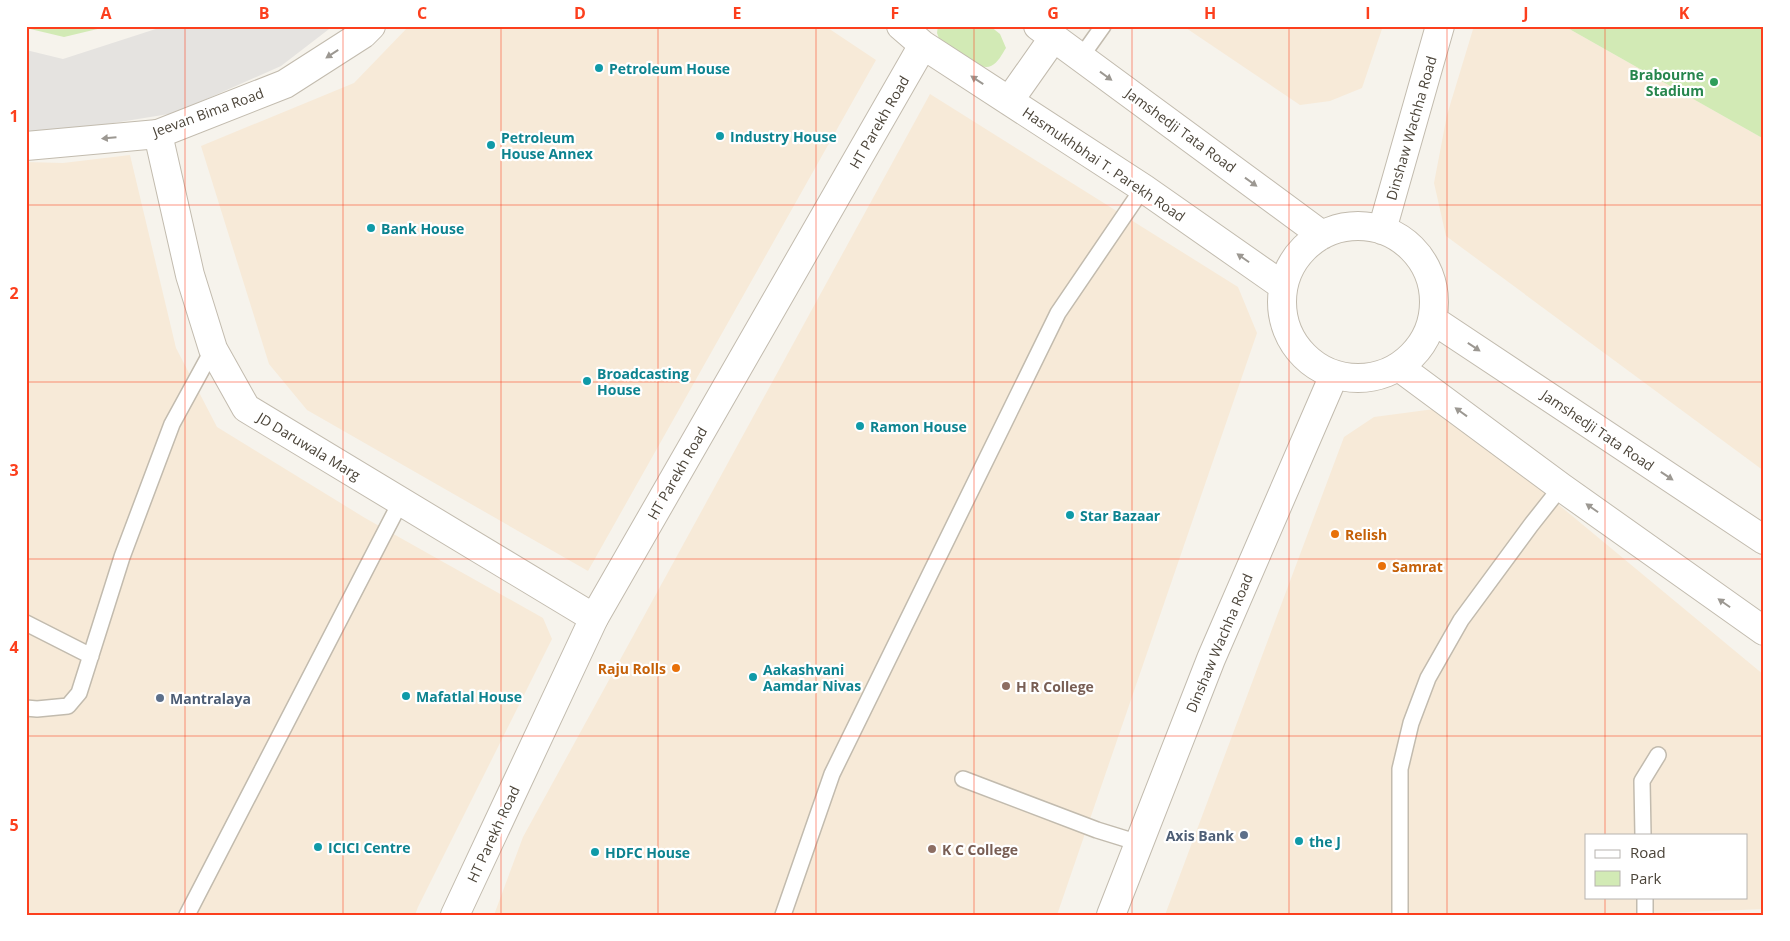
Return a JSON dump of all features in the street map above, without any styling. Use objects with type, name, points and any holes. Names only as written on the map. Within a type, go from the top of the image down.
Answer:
[{"type":"street","name":"Jeevan Bima Road","points":[[26,146],[158,134],[285,84],[363,34],[372,26]]},
{"type":"street","name":"Dinshaw Wachha Road","points":[[1382,230],[1440,26]]},
{"type":"street","name":"Jamshedji Tata Road","points":[[1046,32],[1322,235]]},
{"type":"street","points":[[1009,101],[1046,32]]},
{"type":"street","name":"Hasmukhbhai T. Parekh Road","points":[[914,33],[1009,101],[1143,188],[1283,286]]},
{"type":"street","name":"HT Parekh Road","points":[[456,915],[594,618],[914,33]]},
{"type":"street","name":"JD Daruwala Marg","points":[[158,134],[190,275],[213,349],[246,408],[594,618]]},
{"type":"street","points":[[1351,226],[1375,227],[1398,236],[1416,252],[1429,272],[1435,296],[1433,320],[1424,342],[1408,361],[1388,373],[1365,379],[1341,378],[1319,369],[1301,353],[1288,333],[1282,310],[1283,286],[1292,264],[1307,245],[1322,235],[1351,226]]},
{"type":"street","name":"Jamshedji Tata Road","points":[[1433,320],[1764,540]]},
{"type":"street","points":[[1399,367],[1561,487],[1764,631]]},
{"type":"street","name":"Dinshaw Wachha Road","points":[[1111,915],[1211,659],[1334,375]]},
{"type":"lane","points":[[1080,57],[1103,26]]},
{"type":"lane","points":[[783,915],[832,774],[1058,313],[1143,188]]},
{"type":"lane","points":[[26,708],[37,709],[68,706],[79,693],[122,557],[172,424],[213,349]]},
{"type":"lane","points":[[1400,915],[1400,769],[1411,723],[1428,678],[1461,620],[1561,487]]},
{"type":"lane","points":[[186,915],[400,501]]},
{"type":"lane","points":[[26,623],[91,656]]},
{"type":"lane","points":[[1643,834],[1642,781],[1658,755]]},
{"type":"lane","points":[[964,779],[1097,830],[1139,843]]},
{"type":"lane","points":[[1645,898],[1645,915]]},
{"type":"shaded area","points":[[165,26],[333,26],[281,66],[175,113],[58,132],[26,132],[26,50],[63,59]]},
{"type":"shaded area","points":[[409,26],[825,26],[876,60],[588,571],[307,410],[269,364],[201,146],[354,83]]},
{"type":"shaded area","points":[[1183,26],[1383,26],[1362,88],[1330,101],[1300,105]]},
{"type":"shaded area","points":[[1474,26],[1564,26],[1764,139],[1764,471],[1446,236],[1434,183],[1447,115]]},
{"type":"shaded area","points":[[930,94],[1238,287],[1257,333],[1057,915],[494,915],[523,837]]},
{"type":"shaded area","points":[[130,155],[176,348],[217,427],[365,518],[543,618],[552,639],[415,915],[26,915],[26,162],[63,163]]},
{"type":"shaded area","points":[[1442,408],[1764,675],[1764,909],[1616,915],[1165,915],[1344,437],[1374,417]]},
{"type":"green space","points":[[26,26],[110,26],[64,37],[26,28]]},
{"type":"green space","points":[[938,26],[990,26],[1000,34],[1006,48],[998,61],[991,66],[974,64],[943,50],[937,33]]},
{"type":"green space","name":"Brabourne Stadium","points":[[1564,26],[1764,26],[1764,139]]},
{"type":"place","name":"Petroleum House","points":[[599,68]]},
{"type":"place","name":"Brabourne Stadium","points":[[1714,82]]},
{"type":"place","name":"Industry House","points":[[720,136]]},
{"type":"place","name":"Petroleum House Annex","points":[[491,145]]},
{"type":"place","name":"Bank House","points":[[371,228]]},
{"type":"place","name":"Broadcasting House","points":[[587,381]]},
{"type":"place","name":"Ramon House","points":[[860,426]]},
{"type":"place","name":"Star Bazaar","points":[[1070,515]]},
{"type":"place","name":"Relish","points":[[1335,534]]},
{"type":"place","name":"Samrat","points":[[1382,566]]},
{"type":"place","name":"Raju Rolls","points":[[676,668]]},
{"type":"place","name":"Aakashvani Aamdar Nivas","points":[[753,677]]},
{"type":"place","name":"H R College","points":[[1006,686]]},
{"type":"place","name":"Mafatlal House","points":[[406,696]]},
{"type":"place","name":"Mantralaya","points":[[160,698]]},
{"type":"place","name":"Axis Bank","points":[[1244,835]]},
{"type":"place","name":"the J","points":[[1299,841]]},
{"type":"place","name":"ICICI Centre","points":[[318,847]]},
{"type":"place","name":"K C College","points":[[932,849]]},
{"type":"place","name":"HDFC House","points":[[595,852]]}]
